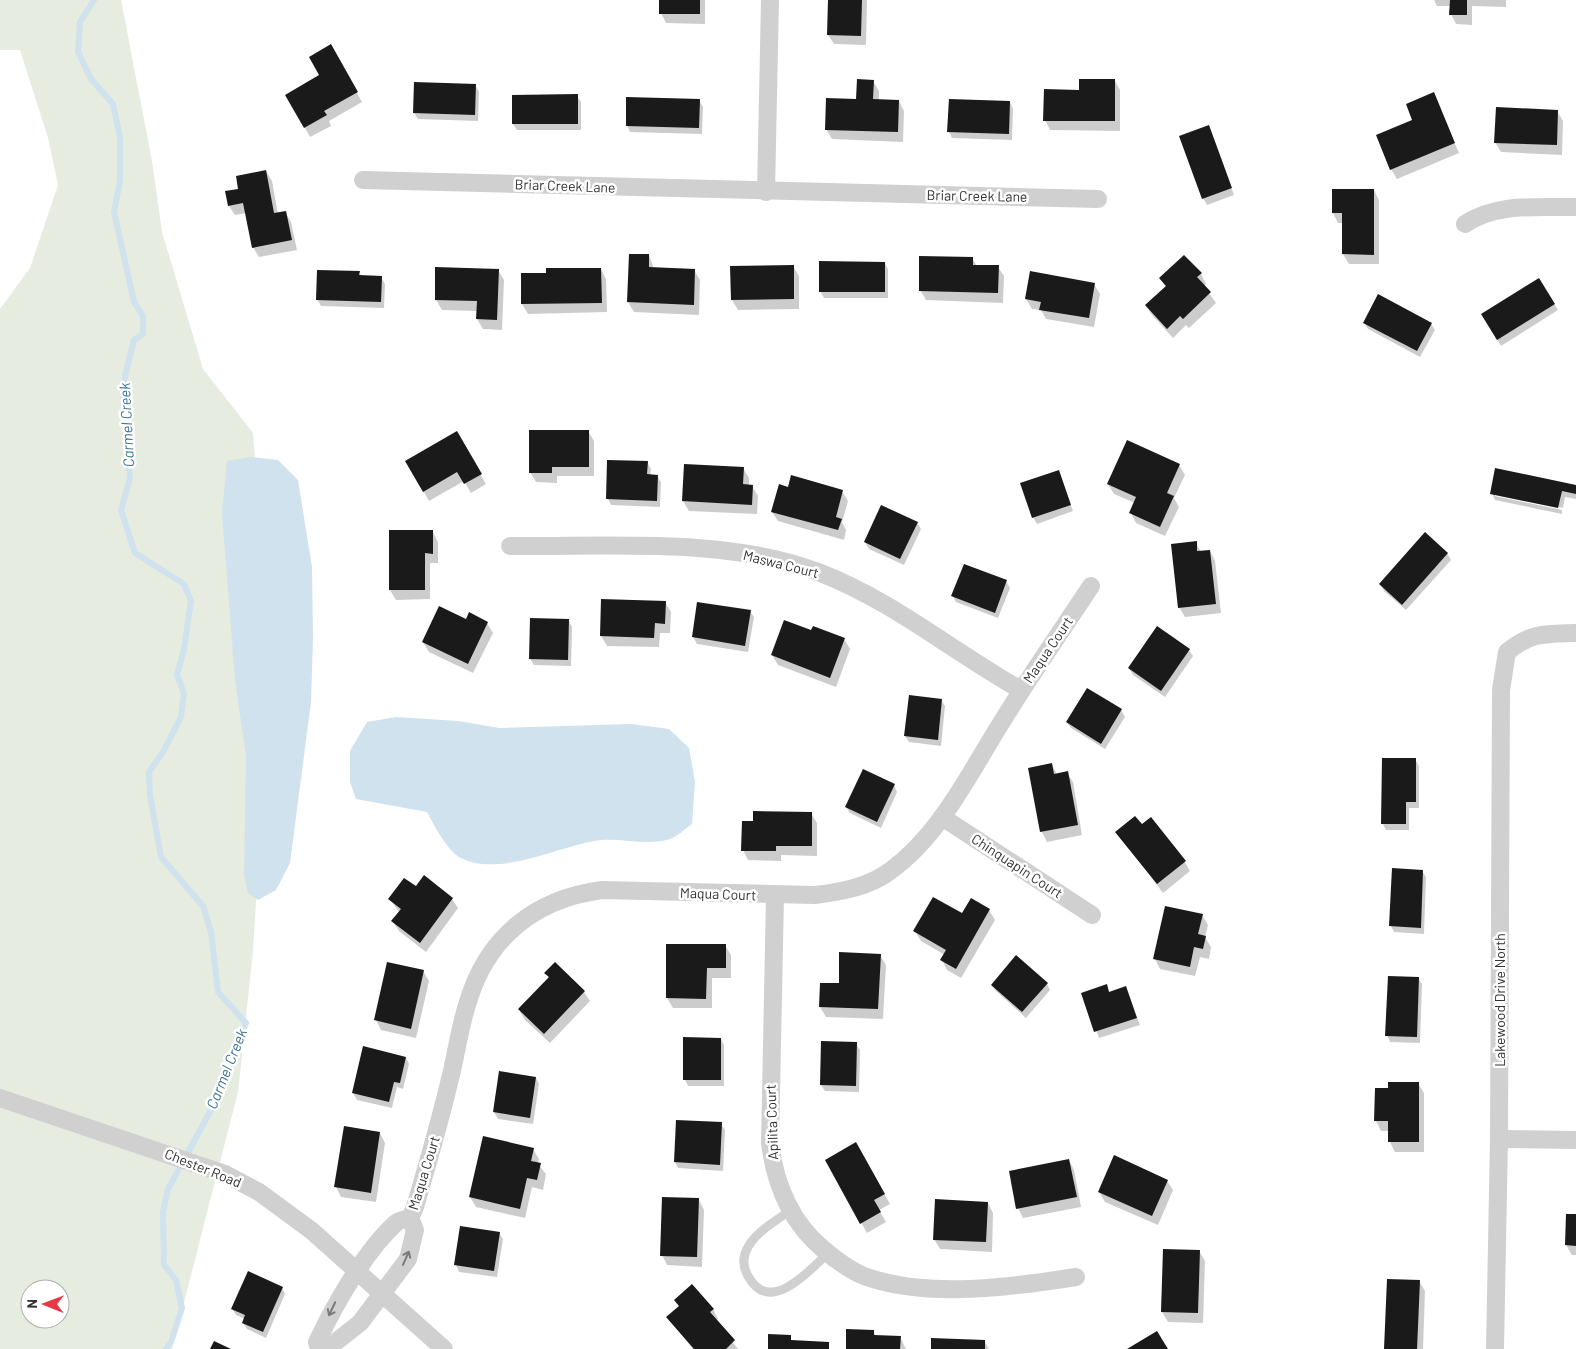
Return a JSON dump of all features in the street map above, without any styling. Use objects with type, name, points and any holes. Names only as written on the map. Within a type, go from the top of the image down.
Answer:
[{"type":"street","points":[[766,192],[770,0]]},
{"type":"street","name":"Briar Creek Lane","points":[[363,180],[766,192],[1098,199]]},
{"type":"street","points":[[1464,224],[1478,215],[1501,209],[1576,207]]},
{"type":"street","name":"Maswa Court","points":[[510,546],[677,548],[735,552],[818,572],[855,589],[913,621],[1021,690]]},
{"type":"street","name":"Maqua Court","points":[[410,1218],[397,1221],[336,1300],[317,1342],[321,1349],[334,1344],[360,1323],[408,1259],[415,1230],[410,1218],[415,1208],[450,1082],[467,1005],[476,980],[489,955],[509,931],[550,903],[578,893],[602,890],[775,896],[839,892],[864,885],[889,873],[913,853],[942,816],[1021,690],[1091,586]]},
{"type":"street","name":"Lakewood Drive North","points":[[1494,1349],[1499,1139],[1501,690],[1507,652],[1521,640],[1537,634],[1576,633]]},
{"type":"street","name":"Chinquapin Court","points":[[942,816],[1092,915]]},
{"type":"street","name":"Apilita Court","points":[[775,896],[770,1143],[777,1180],[791,1210],[811,1238],[839,1263],[864,1276],[896,1285],[983,1289],[1016,1287],[1076,1277]]},
{"type":"street","name":"Chester Road","points":[[0,1098],[214,1170],[259,1192],[312,1231],[444,1349]]},
{"type":"street","points":[[1499,1139],[1576,1140]]},
{"type":"lane","points":[[791,1210],[755,1238],[747,1248],[744,1269],[752,1282],[761,1290],[772,1292],[784,1290],[799,1280],[828,1253]]},
{"type":"shaded area","points":[[0,0],[121,0],[152,161],[162,232],[203,369],[253,433],[270,670],[253,951],[238,1092],[172,1349],[0,1349],[0,309],[30,268],[58,185],[48,138],[20,50],[0,50]]},
{"type":"water","points":[[251,457],[278,460],[298,480],[312,567],[313,638],[311,702],[290,863],[276,890],[258,900],[248,893],[244,875],[246,756],[235,680],[222,513],[227,461]]},
{"type":"water","points":[[396,717],[458,721],[499,728],[631,724],[669,729],[689,748],[695,782],[692,824],[673,838],[661,841],[594,841],[509,863],[476,863],[461,858],[446,844],[427,812],[356,799],[350,782],[350,751],[367,722]]},
{"type":"building","points":[[659,0],[700,0],[700,14],[659,14]]},
{"type":"building","points":[[828,0],[862,0],[861,36],[827,35]]},
{"type":"building","points":[[1450,0],[1467,0],[1467,15],[1449,15]]},
{"type":"building","points":[[331,44],[358,92],[324,111],[327,115],[304,128],[285,95],[319,75],[309,57]]},
{"type":"building","points":[[857,79],[874,80],[873,99],[899,100],[898,132],[825,130],[826,98],[856,99]]},
{"type":"building","points":[[1079,79],[1115,79],[1115,121],[1043,121],[1044,89],[1079,90]]},
{"type":"building","points":[[414,82],[476,84],[475,115],[413,113]]},
{"type":"building","points":[[1434,92],[1455,143],[1390,170],[1376,135],[1412,120],[1406,104]]},
{"type":"building","points":[[578,94],[578,124],[512,124],[512,95]]},
{"type":"building","points":[[626,97],[700,99],[699,128],[626,126]]},
{"type":"building","points":[[949,99],[1010,101],[1009,134],[947,132]]},
{"type":"building","points":[[1496,107],[1558,110],[1557,145],[1494,143]]},
{"type":"building","points":[[1209,125],[1232,188],[1202,199],[1179,136]]},
{"type":"building","points":[[266,170],[274,213],[286,211],[292,240],[252,248],[243,203],[228,206],[225,191],[238,189],[236,176]]},
{"type":"building","points":[[1332,189],[1374,189],[1374,255],[1342,254],[1342,213],[1332,213]]},
{"type":"building","points":[[629,254],[649,254],[649,267],[695,269],[694,305],[627,302]]},
{"type":"building","points":[[1184,255],[1202,273],[1197,277],[1211,292],[1183,319],[1180,316],[1167,329],[1145,305],[1166,286],[1159,278]]},
{"type":"building","points":[[919,256],[973,257],[973,265],[999,265],[998,293],[919,291]]},
{"type":"building","points":[[819,261],[885,262],[885,292],[819,292]]},
{"type":"building","points":[[794,265],[794,299],[731,300],[730,266]]},
{"type":"building","points":[[435,267],[499,269],[497,320],[476,319],[477,301],[435,300]]},
{"type":"building","points":[[546,268],[601,268],[602,303],[521,304],[521,273],[546,273]]},
{"type":"building","points":[[317,270],[360,271],[359,275],[382,276],[381,302],[316,300]]},
{"type":"building","points":[[1030,271],[1095,283],[1089,318],[1039,310],[1041,302],[1025,299]]},
{"type":"building","points":[[1539,278],[1555,304],[1497,340],[1481,314]]},
{"type":"building","points":[[1378,294],[1432,323],[1417,351],[1363,323]]},
{"type":"building","points":[[529,430],[589,430],[589,467],[552,467],[552,473],[529,473]]},
{"type":"building","points":[[457,431],[482,474],[464,484],[457,472],[423,492],[405,461]]},
{"type":"building","points":[[1127,440],[1180,464],[1167,493],[1174,496],[1160,527],[1129,513],[1136,497],[1107,484]]},
{"type":"building","points":[[607,460],[648,461],[647,474],[658,475],[657,501],[606,499]]},
{"type":"building","points":[[684,464],[744,467],[743,484],[753,485],[752,505],[682,501]]},
{"type":"building","points":[[1495,468],[1576,485],[1576,494],[1562,491],[1558,508],[1490,494]]},
{"type":"building","points":[[1059,470],[1071,505],[1032,518],[1020,483]]},
{"type":"building","points":[[791,475],[843,490],[836,517],[842,519],[838,530],[771,512],[779,484],[788,487]]},
{"type":"building","points":[[881,505],[918,522],[900,559],[864,542]]},
{"type":"building","points":[[389,530],[433,530],[433,554],[425,553],[425,590],[389,590]]},
{"type":"building","points":[[1425,532],[1448,553],[1402,605],[1379,584]]},
{"type":"building","points":[[1197,541],[1197,551],[1210,550],[1216,604],[1178,608],[1171,544]]},
{"type":"building","points":[[964,564],[1007,580],[995,613],[951,596]]},
{"type":"building","points":[[601,599],[666,601],[665,624],[655,623],[654,638],[600,636]]},
{"type":"building","points":[[697,602],[751,610],[745,646],[692,637]]},
{"type":"building","points":[[439,606],[466,619],[469,612],[488,622],[468,664],[422,642]]},
{"type":"building","points":[[530,618],[569,619],[568,660],[529,659]]},
{"type":"building","points":[[784,620],[811,630],[813,626],[845,638],[830,678],[771,655]]},
{"type":"building","points":[[1157,626],[1190,649],[1161,691],[1128,668]]},
{"type":"building","points":[[1087,688],[1122,709],[1101,744],[1066,722]]},
{"type":"building","points":[[909,695],[942,699],[938,740],[904,736]]},
{"type":"building","points":[[1382,758],[1416,758],[1416,802],[1406,802],[1406,824],[1381,824]]},
{"type":"building","points":[[1052,763],[1054,774],[1068,771],[1078,825],[1040,832],[1028,768]]},
{"type":"building","points":[[863,769],[895,784],[877,822],[845,807]]},
{"type":"building","points":[[753,811],[812,812],[812,846],[776,846],[776,851],[741,851],[742,821],[753,821]]},
{"type":"building","points":[[1135,816],[1142,824],[1151,817],[1186,861],[1157,884],[1115,832]]},
{"type":"building","points":[[1392,868],[1423,870],[1421,928],[1389,926]]},
{"type":"building","points":[[424,875],[453,898],[420,943],[391,921],[401,909],[388,899],[404,878],[416,886]]},
{"type":"building","points":[[933,897],[962,913],[971,898],[990,909],[956,969],[940,960],[946,950],[913,931]]},
{"type":"building","points":[[1165,906],[1203,914],[1198,934],[1206,936],[1203,949],[1194,947],[1190,967],[1153,959]]},
{"type":"building","points":[[666,944],[726,944],[726,968],[707,968],[706,999],[666,998]]},
{"type":"building","points":[[839,952],[881,954],[878,1009],[819,1007],[820,983],[839,983]]},
{"type":"building","points":[[1016,955],[1048,983],[1022,1012],[991,985]]},
{"type":"building","points":[[387,962],[424,970],[411,1029],[374,1020]]},
{"type":"building","points":[[555,962],[585,991],[544,1034],[518,1009],[549,977],[544,973]]},
{"type":"building","points":[[1388,976],[1419,977],[1417,1037],[1385,1036]]},
{"type":"building","points":[[1107,984],[1109,992],[1126,986],[1137,1018],[1094,1032],[1081,993]]},
{"type":"building","points":[[683,1037],[721,1038],[721,1080],[683,1080]]},
{"type":"building","points":[[821,1041],[857,1042],[856,1086],[820,1085]]},
{"type":"building","points":[[363,1046],[406,1057],[400,1083],[394,1082],[389,1102],[352,1093]]},
{"type":"building","points":[[499,1071],[536,1077],[530,1118],[493,1112]]},
{"type":"building","points":[[1388,1082],[1419,1082],[1419,1142],[1388,1142],[1388,1121],[1374,1121],[1375,1088],[1388,1088]]},
{"type":"building","points":[[676,1120],[722,1122],[720,1165],[674,1162]]},
{"type":"building","points":[[344,1126],[380,1132],[371,1193],[334,1187]]},
{"type":"building","points":[[483,1136],[534,1148],[531,1161],[541,1163],[537,1180],[527,1178],[520,1209],[469,1197]]},
{"type":"building","points":[[856,1142],[885,1194],[874,1200],[881,1212],[860,1224],[825,1160]]},
{"type":"building","points":[[1114,1155],[1168,1180],[1152,1216],[1098,1192]]},
{"type":"building","points":[[1069,1159],[1077,1197],[1016,1209],[1009,1171]]},
{"type":"building","points":[[662,1197],[699,1198],[697,1257],[660,1256]]},
{"type":"building","points":[[935,1199],[988,1202],[986,1242],[933,1240]]},
{"type":"building","points":[[1566,1214],[1576,1214],[1576,1246],[1565,1245]]},
{"type":"building","points":[[460,1226],[500,1232],[494,1271],[454,1265]]},
{"type":"building","points":[[1163,1249],[1200,1250],[1198,1313],[1161,1312]]},
{"type":"building","points":[[248,1271],[283,1287],[263,1332],[242,1323],[245,1315],[231,1309]]},
{"type":"building","points":[[1387,1279],[1420,1280],[1417,1349],[1384,1349]]},
{"type":"building","points":[[692,1284],[714,1309],[710,1312],[735,1340],[726,1349],[694,1349],[666,1317],[679,1306],[674,1300]]},
{"type":"building","points":[[846,1329],[874,1330],[874,1335],[901,1336],[900,1349],[846,1349]]},
{"type":"building","points":[[1157,1331],[1168,1349],[1127,1349]]},
{"type":"building","points":[[768,1334],[791,1335],[791,1340],[829,1342],[829,1349],[768,1349]]},
{"type":"building","points":[[931,1338],[985,1340],[985,1349],[931,1349]]},
{"type":"building","points":[[214,1341],[231,1349],[210,1349]]},
{"type":"waterway","name":"Carmel Creek","points":[[94,0],[80,22],[78,52],[91,79],[113,104],[120,137],[120,181],[114,212],[134,302],[143,316],[143,334],[134,340],[125,376],[123,396],[130,478],[121,510],[135,553],[184,584],[191,601],[184,649],[177,675],[184,693],[181,717],[163,752],[149,772],[150,795],[161,857],[203,906],[211,932],[218,992],[246,1023],[211,1110],[168,1189],[163,1212],[164,1265],[176,1280],[182,1308],[171,1342],[166,1349]]}]
